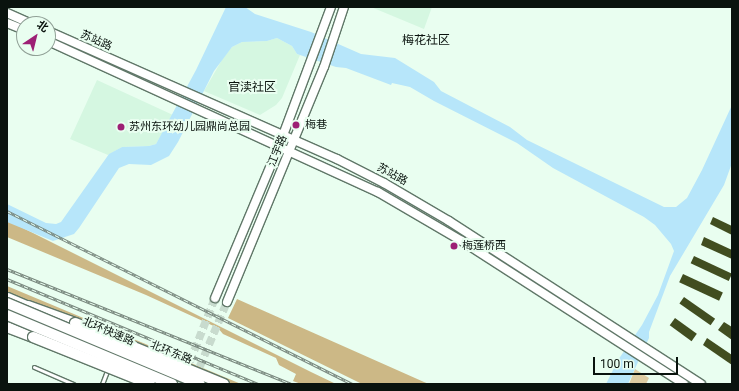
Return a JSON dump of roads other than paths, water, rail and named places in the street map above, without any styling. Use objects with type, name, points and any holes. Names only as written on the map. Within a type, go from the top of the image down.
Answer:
[{"type":"highway","name":"北环快速路","points":[[7,303],[200,384]]},
{"type":"highway","points":[[28,306],[75,323],[224,384]]},
{"type":"highway","name":"北环快速路","points":[[7,315],[172,384]]},
{"type":"highway","points":[[7,326],[150,384]]},
{"type":"main road","name":"江宇路","points":[[216,298],[283,136],[331,7]]},
{"type":"main road","name":"江宇路","points":[[227,302],[324,67],[335,39],[344,7]]},
{"type":"main road","name":"苏站路","points":[[56,35],[208,104],[294,140],[377,180],[419,203],[701,384]]},
{"type":"main road","name":"苏站路","points":[[56,45],[290,151],[403,205],[462,241],[684,384]]},
{"type":"main road","name":"北环东路","points":[[7,297],[216,384]]},
{"type":"main road","points":[[7,322],[157,384]]},
{"type":"lane","points":[[102,384],[110,365]]},
{"type":"lane","points":[[34,367],[73,384]]},
{"type":"water","points":[[226,7],[245,7],[255,14],[311,32],[361,54],[395,58],[434,82],[441,91],[510,127],[527,140],[664,207],[676,207],[687,198],[702,170],[732,105],[732,163],[724,185],[670,276],[649,332],[649,338],[628,384],[606,384],[618,360],[642,325],[658,295],[674,251],[671,244],[655,225],[644,217],[553,168],[517,143],[434,101],[410,87],[392,83],[391,85],[346,68],[336,67],[297,54],[292,46],[277,38],[267,41],[242,42],[232,47],[214,71],[178,142],[169,156],[151,165],[129,164],[119,168],[74,234],[53,241],[7,222],[7,204],[46,223],[56,224],[61,222],[109,154],[122,147],[149,146],[156,144],[196,70]]},
{"type":"tunnel","points":[[181,384],[215,298]]},
{"type":"tunnel","points":[[195,378],[227,302]]},
{"type":"railway","points":[[7,211],[352,384]]},
{"type":"railway","points":[[7,269],[291,384]]},
{"type":"railway","points":[[7,279],[258,384]]},
{"type":"place","name":"梅巷","points":[[296,125]]},
{"type":"place","name":"苏州东环幼儿园鼎尚总园","points":[[121,127]]},
{"type":"place","name":"梅莲桥西","points":[[454,246]]},
{"type":"district","name":"梅花社区","points":[[426,41]]},
{"type":"district","name":"官渎社区","points":[[252,88]]}]
